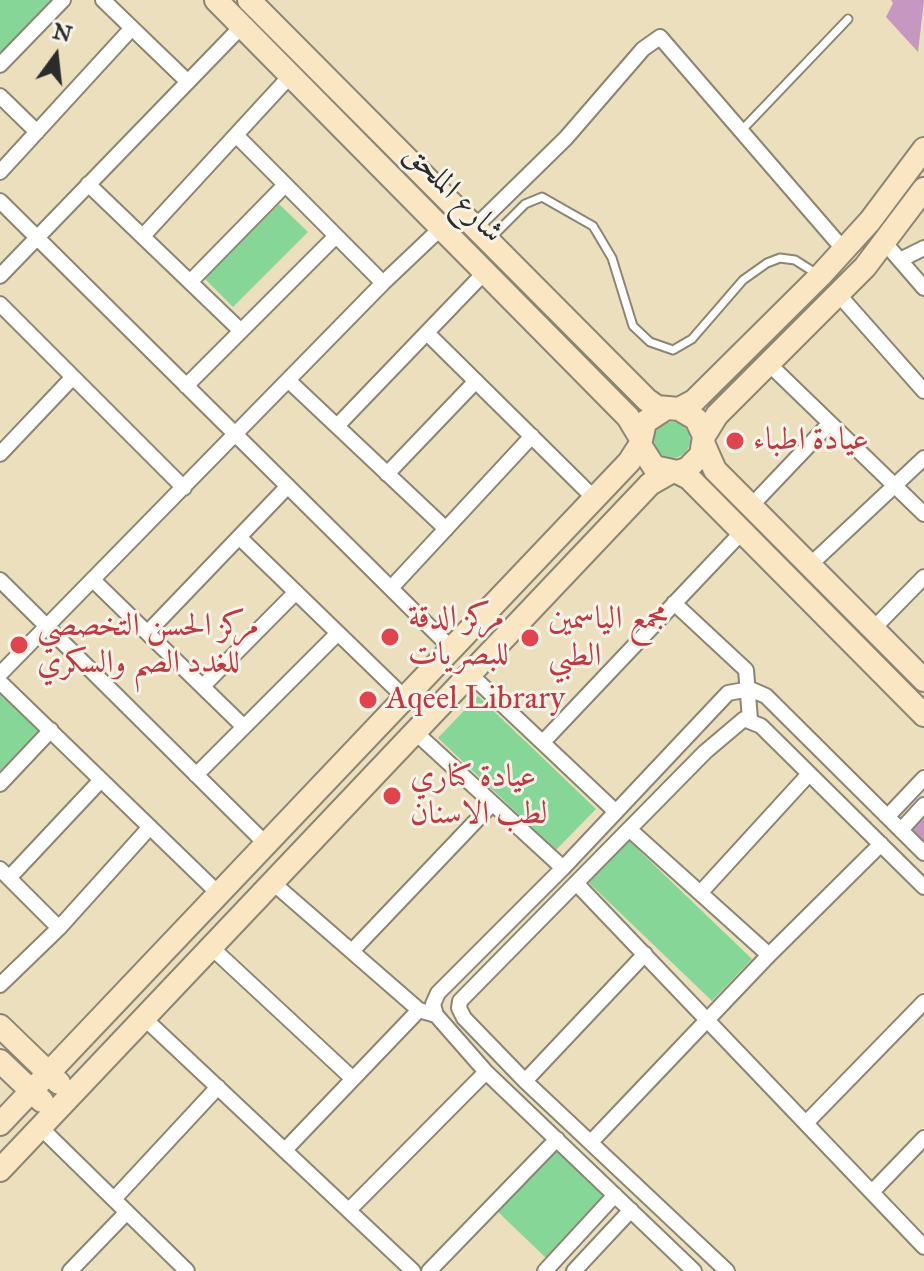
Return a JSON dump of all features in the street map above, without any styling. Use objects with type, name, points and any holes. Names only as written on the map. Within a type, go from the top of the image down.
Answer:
[{"type":"street","points":[[0,65],[63,0]]},
{"type":"street","points":[[103,0],[188,82]]},
{"type":"street","name":"شارع الملحق","points":[[216,0],[633,423],[640,441]]},
{"type":"street","name":"شارع الملحق","points":[[249,0],[647,400],[672,409]]},
{"type":"street","points":[[0,276],[242,26]]},
{"type":"street","points":[[0,172],[132,28]]},
{"type":"street","points":[[482,234],[643,49],[660,37],[844,250]]},
{"type":"street","points":[[143,236],[291,75]]},
{"type":"street","points":[[0,96],[37,132]]},
{"type":"street","points":[[236,135],[383,283]]},
{"type":"street","points":[[0,1124],[634,457],[645,422],[694,401],[844,250],[924,149]]},
{"type":"street","points":[[88,184],[241,331]]},
{"type":"street","points":[[190,282],[285,185]]},
{"type":"street","points":[[0,1170],[650,484],[695,463],[717,415],[839,295],[892,252],[924,189]]},
{"type":"street","points":[[0,201],[452,649]]},
{"type":"street","points":[[0,674],[383,283],[441,228]]},
{"type":"street","points":[[186,386],[336,236]]},
{"type":"street","points":[[892,252],[924,248]]},
{"type":"street","points":[[892,252],[924,288]]},
{"type":"street","points":[[337,426],[485,272]]},
{"type":"street","points":[[839,295],[924,391]]},
{"type":"street","points":[[0,304],[184,488]]},
{"type":"street","points":[[427,333],[595,499]]},
{"type":"street","points":[[770,365],[924,514]]},
{"type":"street","points":[[0,454],[73,377]]},
{"type":"street","points":[[289,381],[446,529]]},
{"type":"street","points":[[387,474],[476,381]]},
{"type":"street","points":[[672,409],[696,419],[715,470],[924,680]]},
{"type":"street","points":[[752,505],[830,423]]},
{"type":"street","points":[[391,588],[532,436]]},
{"type":"street","points":[[640,441],[647,461],[691,480],[924,715]]},
{"type":"street","points":[[810,565],[924,458]]},
{"type":"street","points":[[148,632],[288,486]]},
{"type":"street","points":[[543,742],[742,532]]},
{"type":"street","points":[[239,537],[405,698]]},
{"type":"street","points":[[873,629],[924,577]]},
{"type":"street","points":[[0,580],[266,844]]},
{"type":"street","points":[[93,580],[244,727]]},
{"type":"street","points":[[203,686],[296,592]]},
{"type":"street","points":[[674,603],[746,670],[750,689],[750,719],[924,887]]},
{"type":"street","points":[[196,775],[338,633]]},
{"type":"street","points":[[470,674],[616,812]]},
{"type":"street","points":[[0,682],[219,894]]},
{"type":"street","points":[[702,1248],[690,1267],[486,1072],[436,1015],[433,1004],[438,993],[563,868],[728,693],[750,689],[766,696],[924,853]]},
{"type":"street","points":[[727,1271],[525,1081],[464,1018],[459,1008],[464,994],[705,752],[738,722],[750,719]]},
{"type":"street","points":[[0,784],[51,730]]},
{"type":"street","points":[[415,732],[563,868]]},
{"type":"street","points":[[702,891],[809,774]]},
{"type":"street","points":[[888,816],[924,778]]},
{"type":"street","points":[[59,928],[5,874],[101,780]]},
{"type":"street","points":[[352,951],[492,804]]},
{"type":"street","points":[[901,830],[924,805]]},
{"type":"street","points":[[0,985],[59,928],[150,827]]},
{"type":"street","points":[[629,829],[702,891],[769,955]]},
{"type":"street","points":[[591,1142],[769,955],[881,844]]},
{"type":"street","points":[[272,882],[419,1010],[436,1015],[459,1008]]},
{"type":"street","points":[[576,883],[924,1247]]},
{"type":"street","points":[[211,947],[353,1079]]},
{"type":"street","points":[[525,1081],[645,954]]},
{"type":"street","points":[[806,1123],[924,1002]]},
{"type":"street","points":[[285,1150],[419,1010]]},
{"type":"street","points":[[144,1018],[349,1210],[405,1268]]},
{"type":"street","points":[[0,1026],[71,1094]]},
{"type":"street","points":[[0,1061],[32,1091],[47,1120],[114,1199],[187,1271]]},
{"type":"street","points":[[349,1210],[486,1072]]},
{"type":"street","points":[[114,1199],[218,1087]]},
{"type":"street","points":[[872,1192],[924,1138]]},
{"type":"street","points":[[429,1271],[557,1139]]},
{"type":"street","points":[[545,1271],[615,1195]]},
{"type":"street","points":[[574,1271],[631,1210]]},
{"type":"street","points":[[70,1271],[127,1212]]},
{"type":"lane","points":[[741,131],[848,19]]},
{"type":"lane","points":[[482,234],[525,204],[542,197],[593,226],[612,258],[633,326],[650,342],[673,350],[692,339],[743,280],[767,263],[780,258],[795,260],[820,276]]},
{"type":"green space","points":[[0,0],[55,0],[0,56]]},
{"type":"green space","points":[[279,204],[308,232],[233,307],[205,279]]},
{"type":"green space","points":[[672,422],[685,427],[690,440],[685,453],[672,458],[659,453],[654,440],[659,427]]},
{"type":"green space","points":[[0,692],[41,729],[0,773]]},
{"type":"green space","points":[[478,696],[596,809],[556,850],[438,738]]},
{"type":"green space","points":[[626,838],[752,959],[712,1001],[586,880]]},
{"type":"green space","points":[[555,1149],[605,1195],[546,1258],[497,1211]]},
{"type":"building","points":[[891,0],[924,0],[918,52],[886,17],[893,3]]},
{"type":"building","points":[[924,815],[924,844],[909,830]]},
{"type":"place","name":"عيادة اطباء","points":[[735,441]]},
{"type":"place","name":"مركز الدقة للبصريات","points":[[390,637]]},
{"type":"place","name":"مجمع الياسمين الطبي","points":[[530,638]]},
{"type":"place","name":"مركز الحسن التخصصي للغدد الصم والسكري","points":[[19,645]]},
{"type":"place","name":"Aqeel Library","points":[[368,700]]},
{"type":"place","name":"عيادة كناري لطب الاسنان","points":[[392,796]]}]
